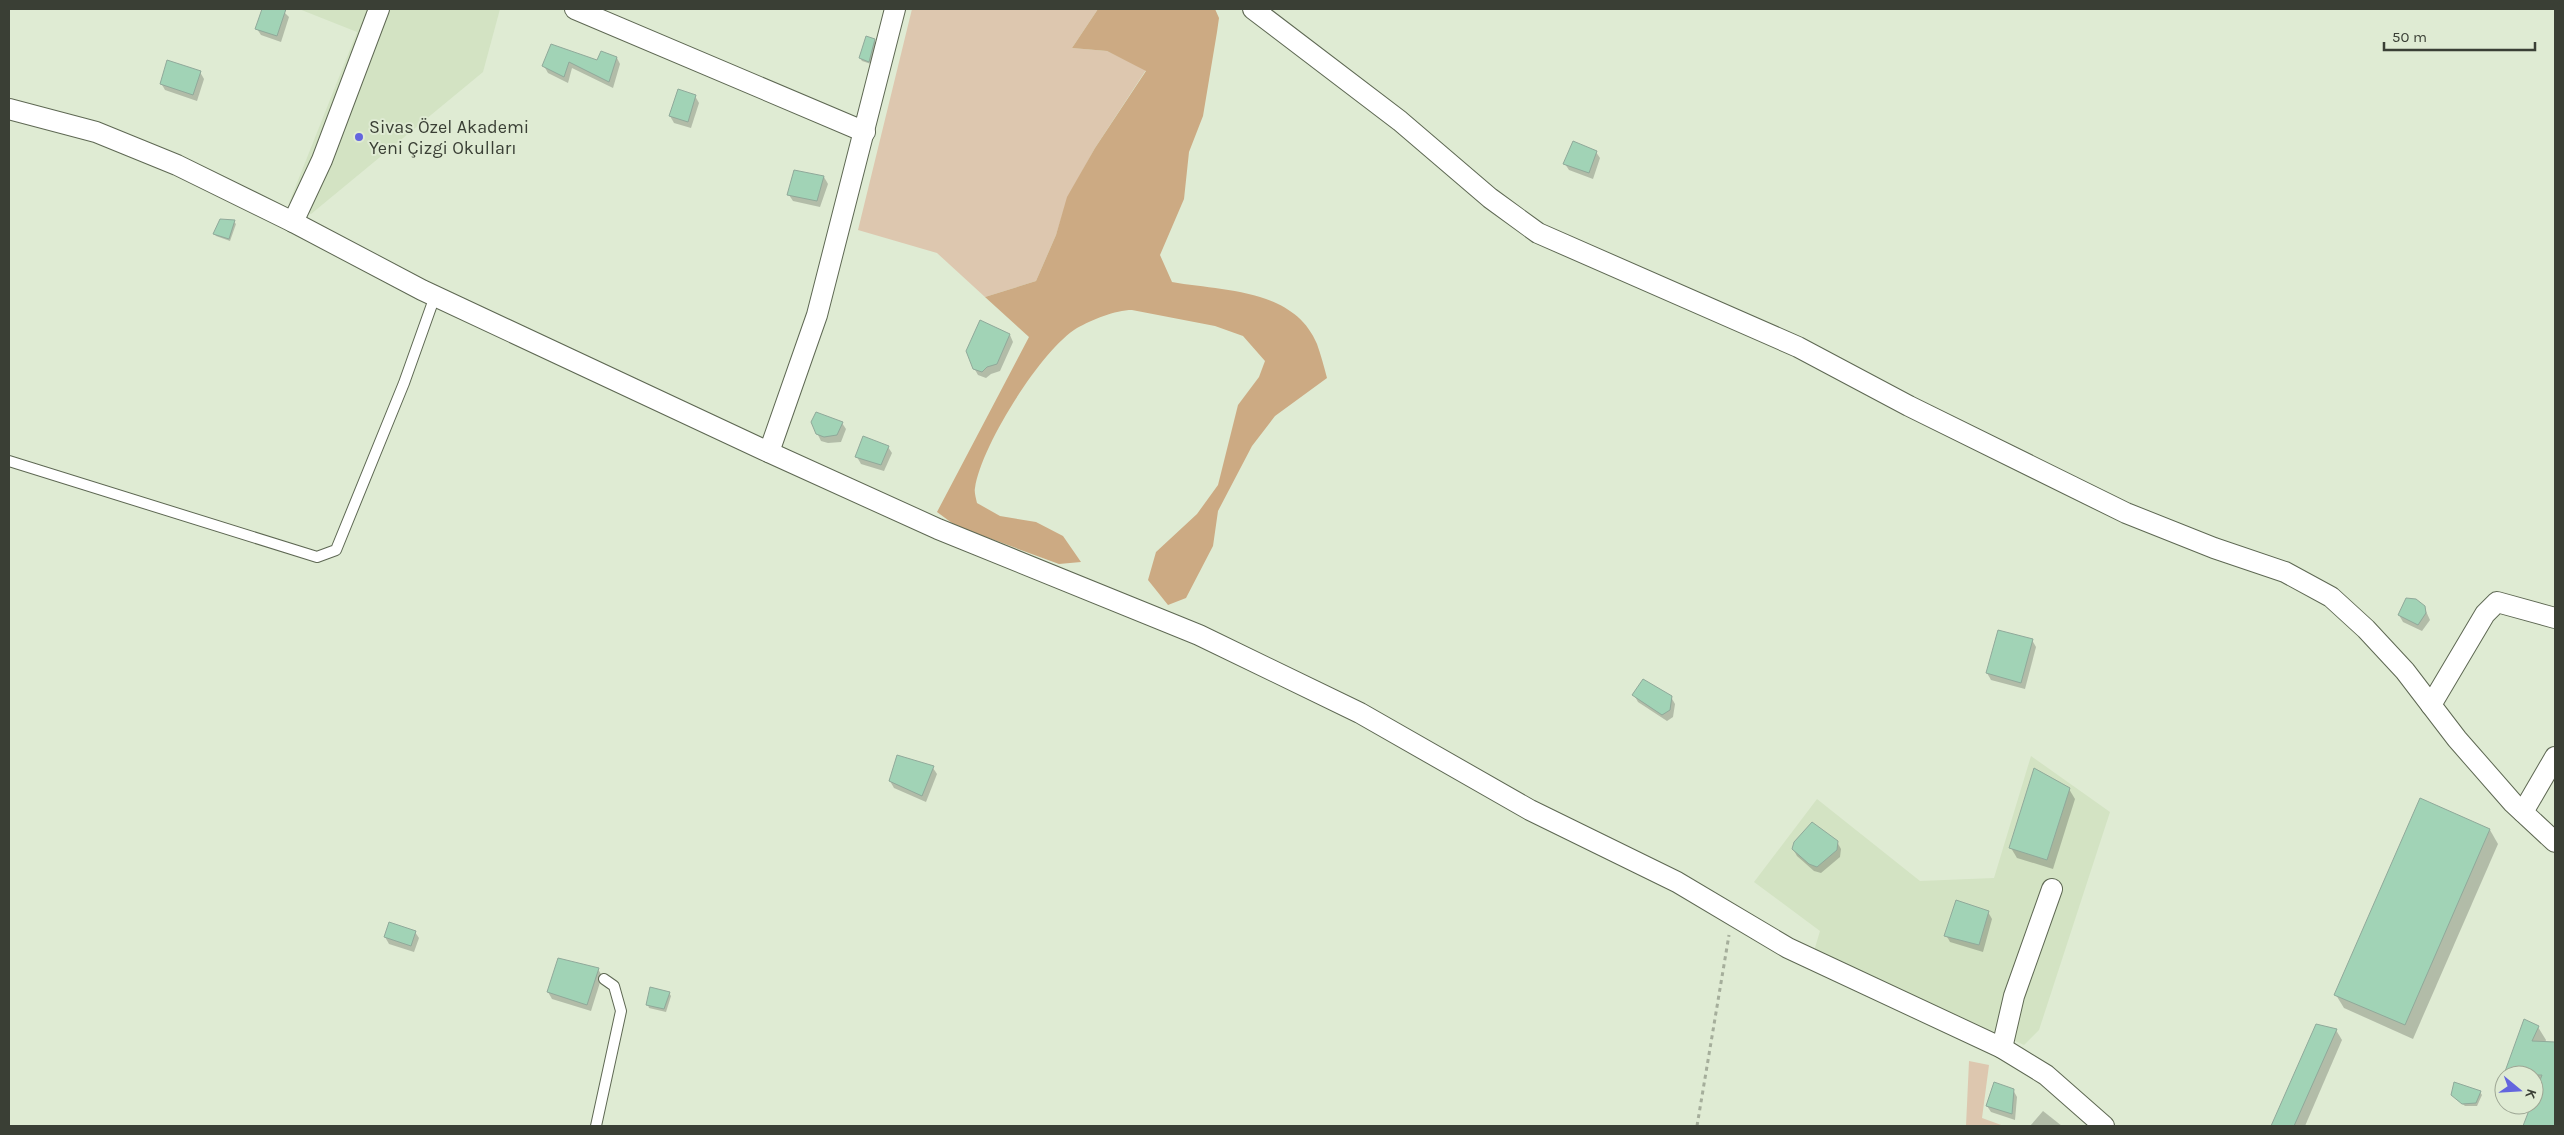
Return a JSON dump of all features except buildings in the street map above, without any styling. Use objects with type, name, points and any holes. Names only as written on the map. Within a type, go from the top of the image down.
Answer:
[{"type":"street","points":[[293,222],[322,160],[379,9]]},
{"type":"street","points":[[575,9],[865,132]]},
{"type":"street","points":[[769,452],[817,314],[895,9]]},
{"type":"street","points":[[1253,9],[1400,121],[1490,198],[1538,234],[1798,347],[1909,406],[2126,513],[2214,548],[2285,572],[2331,597],[2366,629],[2405,671],[2457,739],[2523,812],[2555,842]]},
{"type":"street","points":[[9,109],[96,132],[177,165],[293,222],[435,296],[769,452],[938,529],[1208,639],[1360,713],[1530,810],[1678,882],[1788,948],[2002,1048],[2046,1075],[2104,1126]]},
{"type":"street","points":[[2431,705],[2485,614],[2497,602],[2555,618]]},
{"type":"street","points":[[2523,812],[2555,757]]},
{"type":"street","points":[[2002,1048],[2014,996],[2052,889]]},
{"type":"lane","points":[[9,462],[317,558],[336,550],[404,382],[435,296]]},
{"type":"lane","points":[[596,1126],[621,1011],[614,986],[604,979]]},
{"type":"path","points":[[1697,1126],[1732,914]]},
{"type":"shaded area","name":"Sivas Özel Akademi Yeni Çizgi Okulları","points":[[299,9],[500,9],[483,72],[311,214],[289,203],[357,32]]},
{"type":"shaded area","points":[[912,9],[1098,9],[1072,48],[1107,51],[1146,70],[1095,148],[1068,197],[1056,235],[1036,281],[985,297],[937,253],[858,230]]},
{"type":"shaded area","points":[[1098,9],[1215,9],[1219,18],[1203,116],[1189,152],[1184,199],[1160,255],[1172,282],[1255,295],[1274,302],[1292,312],[1306,326],[1317,344],[1327,378],[1275,416],[1252,446],[1218,511],[1213,546],[1186,598],[1168,605],[1148,580],[1156,552],[1197,514],[1218,485],[1238,405],[1259,377],[1265,361],[1243,336],[1215,326],[1132,310],[1118,312],[1077,328],[1063,339],[1030,377],[988,448],[975,488],[977,503],[1000,516],[1036,522],[1063,536],[1081,562],[1059,564],[956,526],[937,512],[1029,337],[985,297],[1036,281],[1056,235],[1067,197],[1095,148],[1146,71],[1107,51],[1072,48]]},
{"type":"shaded area","points":[[2031,756],[2110,812],[2039,1030],[2024,1045],[1814,951],[1820,931],[1754,882],[1817,799],[1920,881],[1994,878]]},
{"type":"shaded area","points":[[1969,1061],[1989,1065],[1982,1118],[2004,1126],[1966,1126]]},
{"type":"place","name":"Sivas Özel Akademi Yeni Çizgi Okulları","points":[[359,137]]}]
